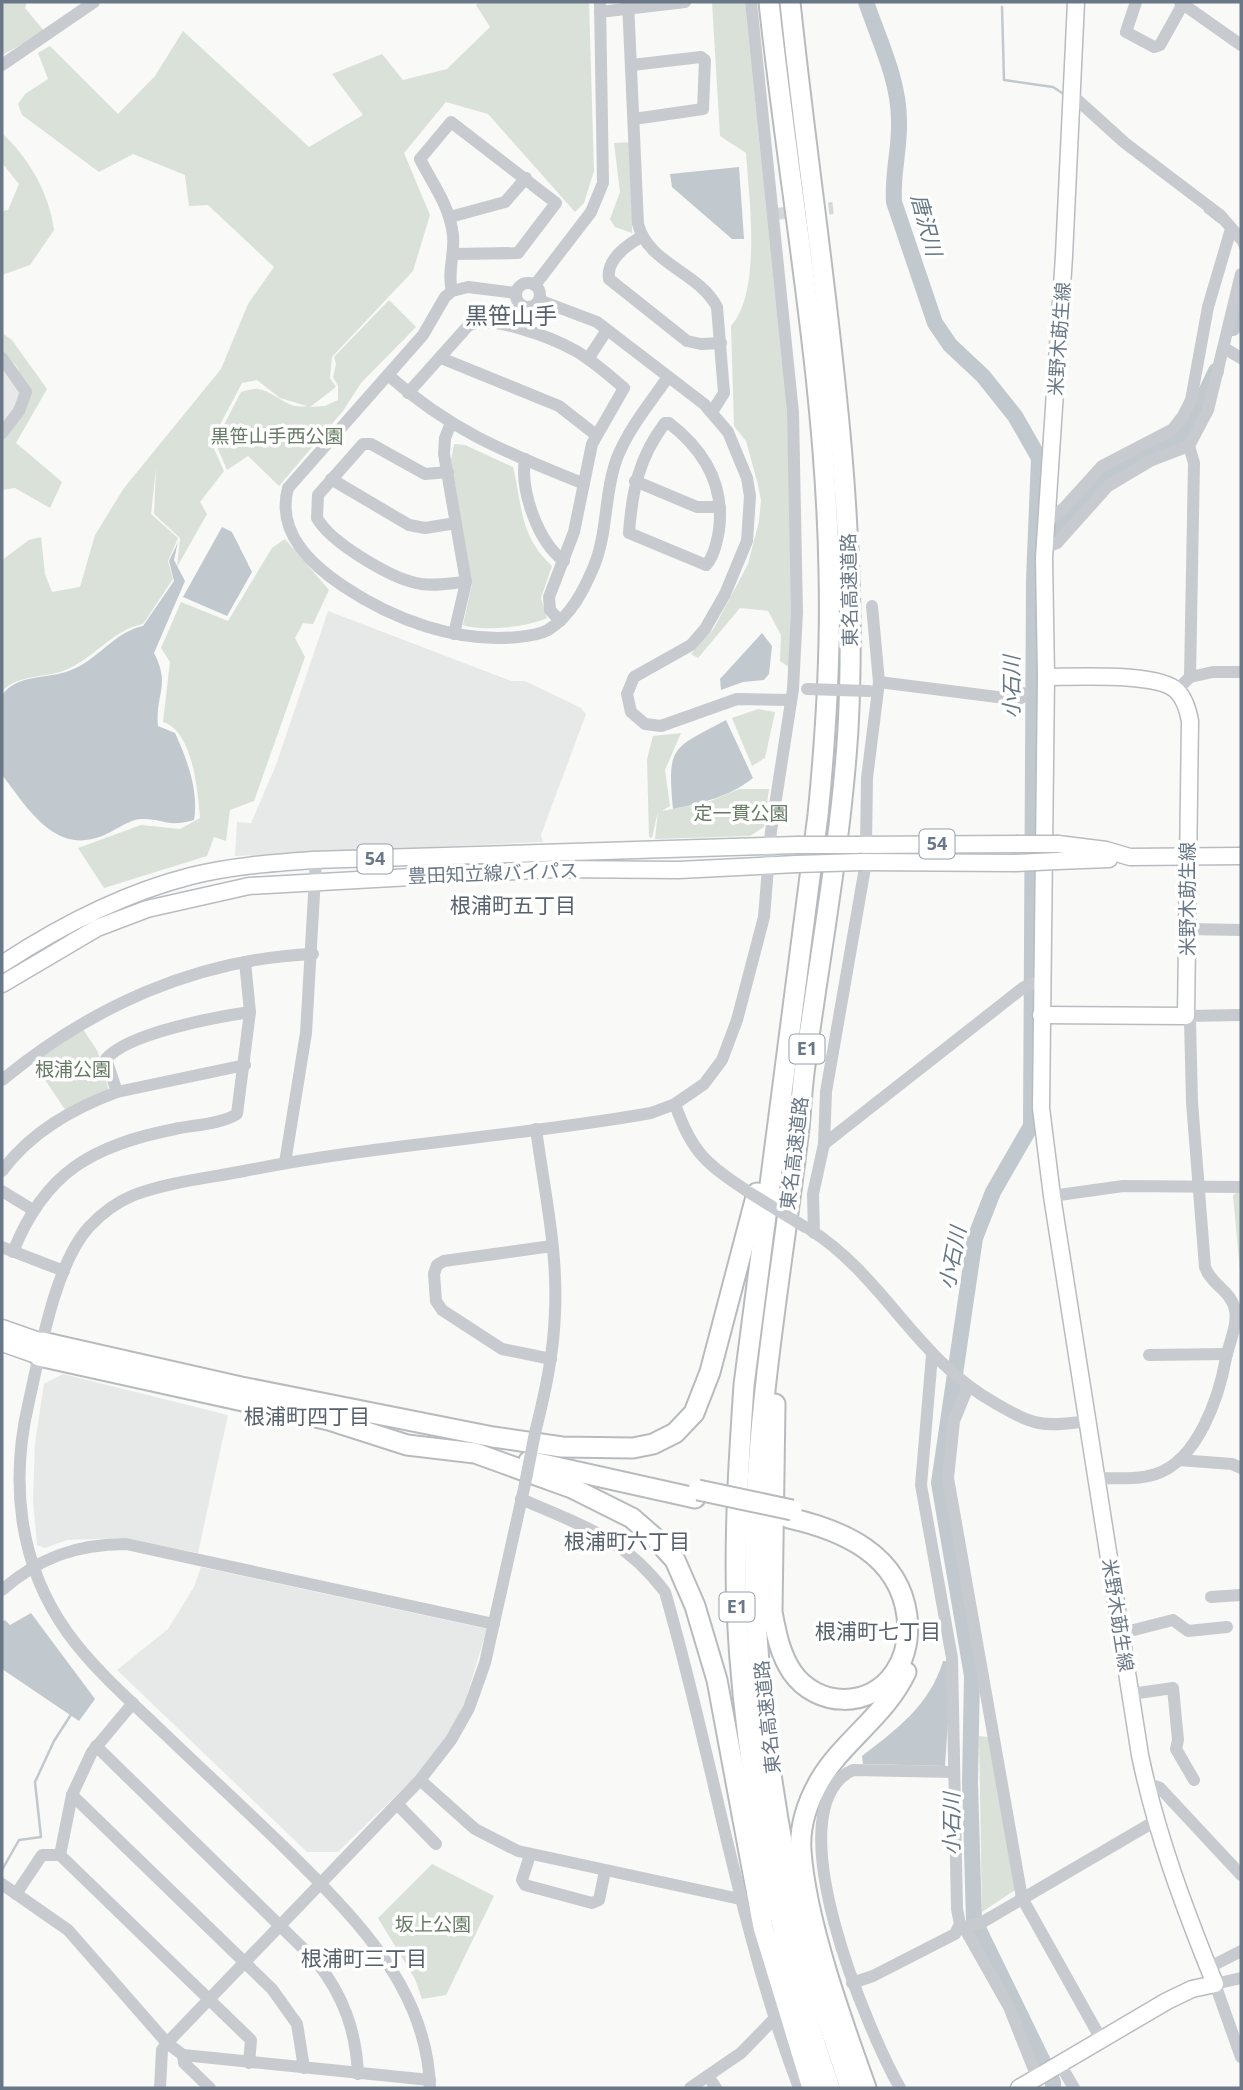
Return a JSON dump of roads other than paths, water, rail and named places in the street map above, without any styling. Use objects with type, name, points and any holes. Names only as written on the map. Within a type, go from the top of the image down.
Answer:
[{"type":"highway","name":"東名高速道路","points":[[769,2],[819,419],[829,570],[825,739],[744,1385],[736,1539],[737,1611],[748,1734],[765,1849],[802,2007],[830,2088]]},
{"type":"highway","name":"東名高速道路","points":[[790,2],[839,418],[850,572],[848,729],[841,820],[804,1070],[799,1127],[770,1329],[759,1448],[755,1533],[757,1604],[771,1766],[782,1838],[800,1926],[850,2088]]},
{"type":"highway","points":[[40,1349],[517,1441],[562,1447],[633,1448],[653,1444],[675,1433],[694,1413],[710,1372],[778,1118]]},
{"type":"highway","points":[[790,1514],[860,1543],[885,1566],[899,1588],[908,1624],[905,1651],[894,1674],[878,1690],[866,1696],[828,1698],[806,1687],[784,1658],[772,1612],[773,1458],[779,1330],[799,1127]]},
{"type":"highway","points":[[40,1349],[329,1420],[407,1445],[576,1470],[696,1494],[844,1526],[873,1543],[896,1566],[911,1596],[916,1629],[911,1658],[890,1699],[818,1783],[804,1818],[801,1851],[819,1938],[866,2088]]},
{"type":"highway","points":[[517,1441],[696,1494]]},
{"type":"highway","points":[[475,1453],[572,1488],[632,1518],[675,1560],[695,1606],[717,1680],[763,1927],[813,2088]]},
{"type":"main road","name":"米野木莇生線","points":[[1076,2],[1073,96],[1045,548],[1046,677],[1039,981],[1042,1127],[1146,1783],[1215,1984]]},
{"type":"main road","points":[[1046,677],[1155,680],[1177,690]]},
{"type":"main road","name":"米野木莇生線","points":[[1177,690],[1187,706],[1190,721],[1179,855],[1187,929],[1186,1016]]},
{"type":"main road","name":"54","points":[[770,846],[1016,844],[1057,853]]},
{"type":"main road","name":"豊田知立線バイパス","points":[[2,964],[40,939],[94,912],[156,887],[190,876],[248,865],[316,860],[770,846]]},
{"type":"main road","name":"54","points":[[864,862],[1015,863],[1057,853],[1106,850],[1130,857],[1241,856]]},
{"type":"main road","name":"豊田知立線バイパス","points":[[2,984],[97,928],[147,909],[212,892],[317,880],[553,869],[679,870],[864,862]]},
{"type":"main road","points":[[1041,1015],[1186,1016]]},
{"type":"main road","points":[[2,1328],[40,1349]]},
{"type":"main road","points":[[2,1343],[40,1349]]},
{"type":"main road","points":[[1019,2088],[1167,2001],[1192,1989],[1215,1984]]},
{"type":"street","points":[[2,65],[93,2]]},
{"type":"street","points":[[535,285],[591,212],[603,183],[600,7],[685,2]]},
{"type":"street","points":[[2,1884],[68,1930],[167,2043],[183,2055],[430,2084],[421,2032],[403,1987],[371,1937],[319,1882],[114,1684],[66,1630],[33,1565],[19,1494],[19,1447],[40,1349],[64,1271],[88,1228],[111,1208],[132,1196],[285,1163],[651,1113],[675,1104],[704,1084],[728,1048],[764,917],[770,846],[792,694],[797,612],[793,413],[751,2]]},
{"type":"street","points":[[1136,2],[1126,32],[1154,47],[1160,45],[1182,2],[1241,46]]},
{"type":"street","points":[[629,5],[641,237],[651,249],[710,295],[718,311],[724,393],[712,412]]},
{"type":"street","points":[[632,65],[701,57],[705,60],[703,109],[634,119]]},
{"type":"street","points":[[1073,96],[1125,143],[1220,215],[1241,239]]},
{"type":"street","points":[[452,290],[449,279],[454,254],[450,217],[437,185],[420,159],[449,122],[526,178],[556,205],[522,250],[510,255],[454,254]]},
{"type":"street","points":[[450,217],[505,202],[526,178]]},
{"type":"street","points":[[1047,522],[1064,508],[1102,466],[1173,429],[1183,416],[1191,400],[1208,307],[1231,229]]},
{"type":"street","points":[[641,237],[623,248],[609,267],[609,279],[687,341],[701,344],[720,343]]},
{"type":"street","points":[[1045,548],[1057,543],[1108,486],[1150,461],[1189,446],[1208,411],[1241,274]]},
{"type":"street","points":[[524,283],[535,285],[539,300],[534,305],[525,306],[517,300],[516,293],[524,283]]},
{"type":"street","points":[[516,293],[468,287],[452,290],[440,304],[423,335],[292,481],[284,505],[287,523],[307,558],[322,572],[380,607],[454,634],[486,640],[534,635],[561,621],[581,593],[594,565],[603,537],[615,465],[631,430],[668,377]]},
{"type":"street","points":[[539,300],[590,318],[712,412],[736,445],[747,478],[750,505],[747,541],[735,573],[705,629],[682,652],[638,673],[628,689],[628,706],[639,721],[661,726],[737,699],[792,694],[807,689],[875,689],[1013,699],[1020,698],[1023,692]]},
{"type":"street","points":[[408,393],[468,326],[481,321],[522,329],[588,359],[624,388],[596,435],[582,483],[574,532],[549,599],[551,610],[561,621]]},
{"type":"street","points":[[588,359],[607,330]]},
{"type":"street","points":[[1224,348],[1241,358]]},
{"type":"street","points":[[2,358],[26,392],[19,411],[2,433]]},
{"type":"street","points":[[441,358],[559,406],[596,435]]},
{"type":"street","points":[[388,375],[451,424],[484,443],[582,483]]},
{"type":"street","points":[[667,422],[687,436],[713,474],[720,507],[718,539],[709,562],[704,565],[630,535],[635,481],[650,443],[667,422]]},
{"type":"street","points":[[451,424],[444,447],[466,582],[454,634]]},
{"type":"street","points":[[631,430],[650,443]]},
{"type":"street","points":[[447,472],[425,474],[367,443],[318,495],[317,518],[331,536],[396,576],[413,582],[466,582]]},
{"type":"street","points":[[1189,446],[1194,463],[1190,677]]},
{"type":"street","points":[[525,460],[524,478],[539,532],[547,546],[564,561]]},
{"type":"street","points":[[331,479],[408,525],[425,528],[456,523]]},
{"type":"street","points":[[635,481],[699,508],[720,507]]},
{"type":"street","points":[[862,845],[875,689],[872,606]]},
{"type":"street","points":[[1177,690],[1190,677],[1213,672],[1241,672]]},
{"type":"street","points":[[285,1163],[299,1090],[313,954],[316,860]]},
{"type":"street","points":[[810,1230],[813,1194],[824,1144],[825,1093],[864,862]]},
{"type":"street","points":[[1187,929],[1241,930]]},
{"type":"street","points":[[2,1080],[63,1034],[124,1001],[185,977],[245,962],[313,954]]},
{"type":"street","points":[[64,1271],[7,1249],[33,1210],[63,1175],[104,1149],[130,1138],[235,1116],[245,1065],[250,1012],[245,962]]},
{"type":"street","points":[[824,1144],[1024,987],[1039,981]]},
{"type":"street","points":[[117,1091],[106,1059],[115,1050],[179,1026],[250,1012]]},
{"type":"street","points":[[1186,1016],[1241,1015]]},
{"type":"street","points":[[1097,1479],[1156,1474],[1179,1460],[1214,1404],[1238,1311],[1228,1294],[1208,1277],[1205,1267],[1190,1020],[1186,1016]]},
{"type":"street","points":[[2,1171],[28,1142],[53,1123],[117,1091],[245,1065]]},
{"type":"street","points":[[675,1104],[686,1137],[698,1155],[853,1262],[932,1355],[965,1384],[1013,1413],[1040,1423],[1087,1421]]},
{"type":"street","points":[[160,2088],[162,2050],[167,2043],[319,1882],[421,1780],[452,1740],[469,1708],[485,1662],[494,1624],[551,1359],[555,1310],[552,1246],[536,1129]]},
{"type":"street","points":[[1052,1196],[1122,1186],[1241,1187]]},
{"type":"street","points":[[2,1191],[33,1210]]},
{"type":"street","points":[[551,1359],[502,1349],[449,1316],[436,1301],[434,1274],[437,1265],[444,1261],[552,1246]]},
{"type":"street","points":[[1149,1355],[1227,1354]]},
{"type":"street","points":[[932,1355],[922,1485],[952,1658],[954,1772],[969,1927],[1009,2007],[1038,2077]]},
{"type":"street","points":[[965,1384],[954,1421],[948,1478],[1022,1898],[1101,2039]]},
{"type":"street","points":[[1179,1460],[1232,1464],[1241,1468]]},
{"type":"street","points":[[522,1499],[623,1547],[647,1568],[665,1592],[740,1899],[773,2020],[799,2088]]},
{"type":"street","points":[[2,1590],[33,1565],[81,1546],[126,1544],[494,1624]]},
{"type":"street","points":[[1211,1597],[1241,1595]]},
{"type":"street","points":[[1122,1633],[1173,1620],[1188,1631],[1227,1627]]},
{"type":"street","points":[[1131,1694],[1173,1688],[1178,1740],[1176,1749],[1194,1780]]},
{"type":"street","points":[[60,1855],[72,1795],[96,1746],[133,1703]]},
{"type":"street","points":[[96,1746],[316,1961],[337,1991],[354,2035],[358,2074]]},
{"type":"street","points":[[900,2088],[877,2045],[846,1971],[821,1858],[820,1835],[829,1798],[838,1783],[853,1770],[954,1772]]},
{"type":"street","points":[[421,1780],[475,1829],[530,1855],[740,1899]]},
{"type":"street","points":[[1146,1783],[1160,1788],[1241,1875]]},
{"type":"street","points":[[72,1795],[272,1989],[297,2024],[304,2068]]},
{"type":"street","points":[[397,1804],[436,1844]]},
{"type":"street","points":[[852,1983],[969,1927],[1157,1820]]},
{"type":"street","points":[[16,1894],[42,1855],[60,1855],[251,2040],[248,2063]]},
{"type":"street","points":[[530,1855],[522,1880],[525,1885],[592,1903],[599,1900],[605,1871]]},
{"type":"street","points":[[1208,1969],[1241,1951]]},
{"type":"street","points":[[1241,1978],[1215,1984],[1241,2057]]},
{"type":"street","points":[[690,2088],[741,2053],[773,2020]]},
{"type":"street","points":[[183,2055],[184,2063],[210,2088]]},
{"type":"street","points":[[1058,2065],[1074,2088]]},
{"type":"street","points":[[708,2076],[716,2088]]},
{"type":"waterway","name":"小石川","points":[[866,2],[896,90],[899,131],[894,202],[935,323],[950,345],[983,376],[1015,416],[1039,458],[1034,580],[1031,1126],[993,1192],[975,1238],[939,1483],[972,1676],[970,1783],[974,1920],[1053,2082],[1053,2088]]},
{"type":"waterway","points":[[1002,7],[1004,80],[1053,87],[1065,95]]},
{"type":"waterway","points":[[1205,211],[1219,222]]},
{"type":"waterway","points":[[1238,242],[1241,249]]},
{"type":"waterway","points":[[1233,328],[1241,301]]},
{"type":"waterway","points":[[1048,541],[1102,481],[1179,440],[1188,430],[1216,371]]},
{"type":"waterway","points":[[2,1870],[19,1840],[41,1837],[35,1782],[54,1741],[72,1713]]},
{"type":"tunnel","points":[[775,214],[833,208]]},
{"type":"district","name":"黒笹山手","points":[[511,316]]},
{"type":"district","name":"根浦町五丁目","points":[[513,906]]},
{"type":"district","name":"根浦町四丁目","points":[[307,1417]]},
{"type":"district","name":"根浦町六丁目","points":[[627,1542]]},
{"type":"district","name":"根浦町七丁目","points":[[878,1632]]},
{"type":"district","name":"根浦町三丁目","points":[[364,1959]]},
{"type":"water label","name":"唐沢川","points":[[926,225]]},
{"type":"park label","name":"黒笹山手西公園","points":[[277,436]]},
{"type":"park label","name":"定一貫公園","points":[[741,813]]},
{"type":"park label","name":"根浦公園","points":[[73,1069]]},
{"type":"park label","name":"坂上公園","points":[[433,1924]]}]
